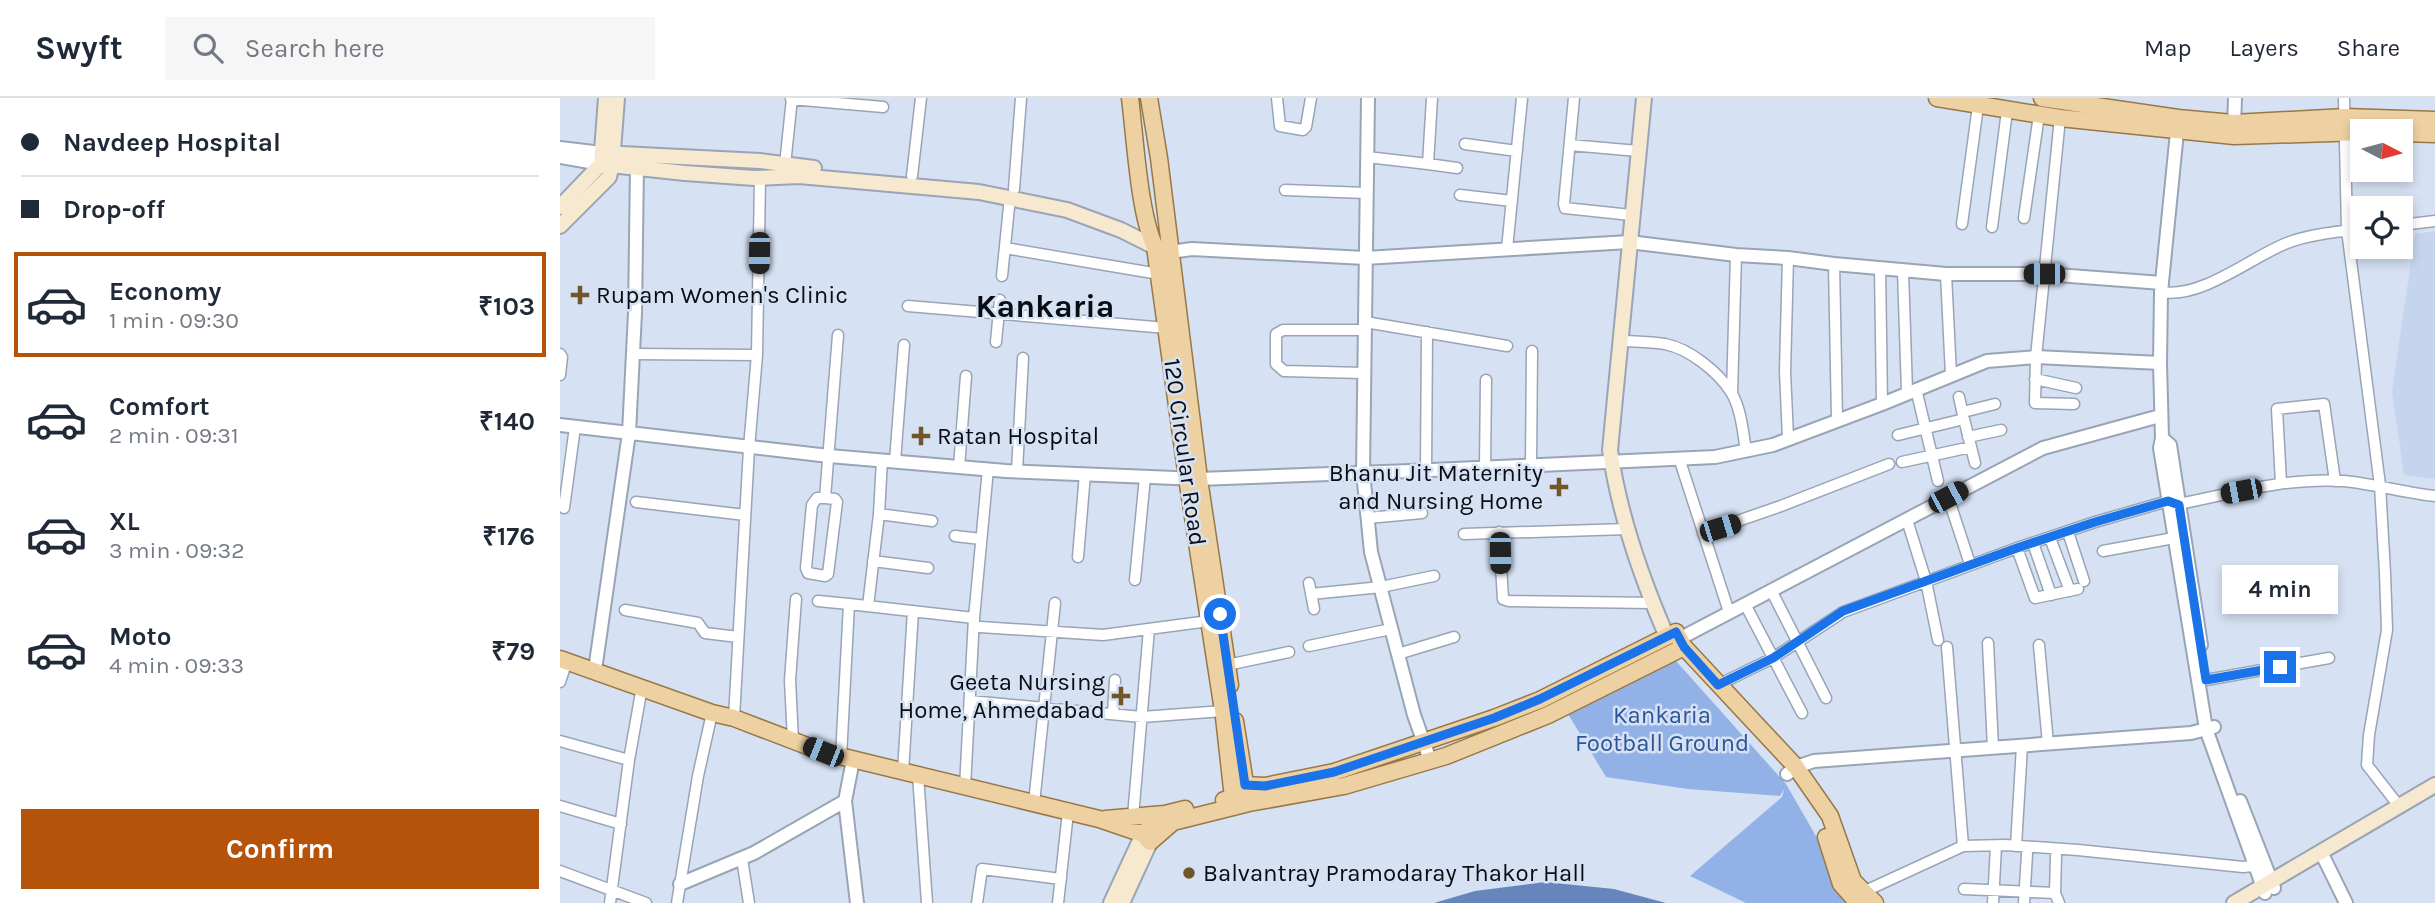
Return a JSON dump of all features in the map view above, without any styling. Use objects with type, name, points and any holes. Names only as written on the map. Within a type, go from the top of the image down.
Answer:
[{"type":"main road","points":[[560,226],[609,177],[606,98]]},
{"type":"main road","points":[[560,207],[607,159],[617,98]]},
{"type":"main road","name":"120 Circular Road","points":[[1130,98],[1142,195],[1161,243],[1159,274],[1167,328],[1227,664],[1245,785]]},
{"type":"main road","name":"120 Circular Road","points":[[1149,98],[1161,243],[1209,621],[1239,803]]},
{"type":"main road","points":[[1644,98],[1631,215],[1627,341],[1615,461],[1643,558],[1676,642],[1718,685],[1792,770],[1820,821],[1841,884],[1862,899]]},
{"type":"main road","points":[[1652,98],[1632,243],[1611,436],[1628,529],[1653,603],[1703,684],[1792,770]]},
{"type":"main road","points":[[2042,98],[2086,102],[2177,124]]},
{"type":"main road","points":[[1943,99],[2060,118],[2234,130],[2435,120]]},
{"type":"main road","points":[[2345,124],[2350,126]]},
{"type":"main road","points":[[2413,133],[2435,134]]},
{"type":"main road","points":[[607,159],[697,157],[980,183],[1161,243]]},
{"type":"main road","points":[[607,159],[685,173],[799,176],[1012,193]]},
{"type":"main road","points":[[1239,803],[1245,785],[1265,786],[1324,775],[1423,743],[1540,699],[1676,642]]},
{"type":"main road","points":[[1099,819],[1165,814],[1344,786],[1430,761],[1548,715],[1676,642]]},
{"type":"main road","points":[[563,660],[847,758],[1099,819],[1147,838]]},
{"type":"main road","points":[[2234,903],[2268,887],[2435,785]]},
{"type":"main road","points":[[2322,855],[2435,793]]},
{"type":"main road","points":[[1122,903],[1147,838],[1173,822],[1239,803]]},
{"type":"main road","points":[[1111,903],[1147,838],[1165,814]]},
{"type":"main road","points":[[2248,903],[2268,887]]},
{"type":"street","points":[[785,164],[792,98],[859,101],[883,107]]},
{"type":"street","points":[[912,176],[920,98]]},
{"type":"street","points":[[1002,276],[1021,98]]},
{"type":"street","points":[[1277,98],[1280,126],[1303,130],[1306,127],[1311,98]]},
{"type":"street","points":[[1368,98],[1363,472],[1371,552],[1430,761]]},
{"type":"street","points":[[1428,164],[1432,98]]},
{"type":"street","points":[[1507,249],[1522,98]]},
{"type":"street","points":[[1574,98],[1565,208],[1631,215]]},
{"type":"street","points":[[2234,130],[2235,98]]},
{"type":"street","points":[[2344,98],[2347,230],[2380,485],[2387,630],[2369,735],[2367,765],[2399,806]]},
{"type":"street","points":[[1962,224],[1978,106]]},
{"type":"street","points":[[1992,228],[2007,111]]},
{"type":"street","points":[[2024,218],[2039,115]]},
{"type":"street","points":[[2060,118],[2036,357],[2035,403],[2074,404]]},
{"type":"street","points":[[2177,124],[2162,287],[2160,448],[2174,503],[2206,680],[2210,728],[2268,887]]},
{"type":"street","points":[[1465,145],[1517,150]]},
{"type":"street","points":[[1570,145],[1638,151]]},
{"type":"street","points":[[560,148],[607,159]]},
{"type":"street","points":[[560,157],[607,159]]},
{"type":"street","points":[[1367,157],[1457,167]]},
{"type":"street","points":[[595,670],[629,433],[638,166]]},
{"type":"street","points":[[734,718],[749,448],[757,355],[760,177]]},
{"type":"street","points":[[1285,190],[1366,193]]},
{"type":"street","points":[[1460,195],[1512,201]]},
{"type":"street","points":[[2413,224],[2435,221]]},
{"type":"street","points":[[1161,243],[1192,248],[1365,258],[1632,243],[1903,271],[2044,274],[2162,287],[2175,294],[2234,273],[2287,243],[2350,230]]},
{"type":"street","points":[[1005,248],[1159,274]]},
{"type":"street","points":[[1736,255],[1732,393],[1739,412],[1746,451]]},
{"type":"street","points":[[1788,258],[1785,370],[1788,438]]},
{"type":"street","points":[[1834,264],[1837,419]]},
{"type":"street","points":[[1880,268],[1882,404]]},
{"type":"street","points":[[1903,271],[1911,391],[1925,427],[1938,481]]},
{"type":"street","points":[[1946,274],[1951,375]]},
{"type":"street","points":[[996,342],[1000,300]]},
{"type":"street","points":[[908,306],[1167,328]]},
{"type":"street","points":[[1363,373],[1284,371],[1276,364],[1276,334],[1283,330],[1364,326],[1427,332],[1507,346]]},
{"type":"street","points":[[1426,470],[1427,332]]},
{"type":"street","points":[[825,498],[838,335]]},
{"type":"street","points":[[1627,341],[1666,344],[1679,348],[1698,360],[1732,393]]},
{"type":"street","points":[[895,461],[904,345]]},
{"type":"street","points":[[1531,465],[1532,351]]},
{"type":"street","points":[[560,354],[560,375]]},
{"type":"street","points":[[633,354],[757,355]]},
{"type":"street","points":[[560,425],[749,448],[1017,471],[1193,479],[1426,470],[1715,457],[1773,445],[1882,404],[1987,360],[2036,357],[2160,363]]},
{"type":"street","points":[[1017,471],[1023,358]]},
{"type":"street","points":[[959,467],[966,376]]},
{"type":"street","points":[[2035,379],[2076,388]]},
{"type":"street","points":[[1485,467],[1486,380]]},
{"type":"street","points":[[1959,397],[1975,463]]},
{"type":"street","points":[[1898,435],[1995,404]]},
{"type":"street","points":[[2281,483],[2277,409],[2324,404],[2334,481]]},
{"type":"street","points":[[1676,642],[2043,448],[2160,416]]},
{"type":"street","points":[[564,508],[575,427]]},
{"type":"street","points":[[1902,462],[1931,456],[2001,430]]},
{"type":"street","points":[[1679,458],[1729,612]]},
{"type":"street","points":[[868,606],[882,460]]},
{"type":"street","points":[[1703,533],[1889,464]]},
{"type":"street","points":[[965,787],[988,469]]},
{"type":"street","points":[[1078,557],[1085,474]]},
{"type":"street","points":[[1135,580],[1145,477]]},
{"type":"street","points":[[1718,685],[1773,658],[1843,611],[2095,522],[2174,503],[2281,483],[2334,481],[2380,485],[2435,496]]},
{"type":"street","points":[[1948,497],[1970,564]]},
{"type":"street","points":[[817,498],[825,498],[835,499],[837,502],[828,574],[825,576],[808,573],[806,569],[812,505],[817,498]]},
{"type":"street","points":[[636,502],[745,515]]},
{"type":"street","points":[[2174,503],[2175,538],[2210,728],[2254,866],[2268,887]]},
{"type":"street","points":[[1368,519],[1422,513]]},
{"type":"street","points":[[878,514],[932,521]]},
{"type":"street","points":[[1907,520],[1942,643],[1963,846]]},
{"type":"street","points":[[1464,534],[1628,529]]},
{"type":"street","points":[[1499,532],[1503,599],[1653,603]]},
{"type":"street","points":[[2068,532],[2077,587]]},
{"type":"street","points":[[955,536],[981,539]]},
{"type":"street","points":[[2050,538],[2077,587]]},
{"type":"street","points":[[2103,551],[2175,538]]},
{"type":"street","points":[[2034,542],[2051,595]]},
{"type":"street","points":[[2017,548],[2035,598],[2077,587]]},
{"type":"street","points":[[873,561],[928,568]]},
{"type":"street","points":[[1311,594],[1381,587],[1434,576]]},
{"type":"street","points":[[1309,583],[1314,609]]},
{"type":"street","points":[[1771,590],[1826,698]]},
{"type":"street","points":[[793,741],[790,680],[796,599]]},
{"type":"street","points":[[818,601],[913,611],[977,623],[1103,635],[1209,621]]},
{"type":"street","points":[[1034,803],[1055,603]]},
{"type":"street","points":[[849,604],[845,801],[857,903]]},
{"type":"street","points":[[1745,604],[1802,713]]},
{"type":"street","points":[[625,610],[698,623],[705,633],[738,637]]},
{"type":"street","points":[[913,611],[911,773],[927,903]]},
{"type":"street","points":[[1133,817],[1149,629]]},
{"type":"street","points":[[1309,646],[1391,629]]},
{"type":"street","points":[[1398,654],[1454,636]]},
{"type":"street","points":[[1988,643],[1993,748]]},
{"type":"street","points":[[2039,645],[2048,744]]},
{"type":"street","points":[[1227,664],[1289,652]]},
{"type":"street","points":[[2206,680],[2329,658]]},
{"type":"street","points":[[560,682],[563,660]]},
{"type":"street","points":[[1113,714],[1115,680]]},
{"type":"street","points":[[610,903],[629,760],[642,687]]},
{"type":"street","points":[[970,701],[1142,717],[1223,710]]},
{"type":"street","points":[[677,903],[698,776],[712,713]]},
{"type":"street","points":[[1792,770],[1814,761],[2191,733],[2210,728]]},
{"type":"street","points":[[560,741],[629,760]]},
{"type":"street","points":[[2016,845],[2022,746]]},
{"type":"street","points":[[680,884],[743,859],[845,801]]},
{"type":"street","points":[[560,806],[621,824]]},
{"type":"street","points":[[1058,903],[1068,812]]},
{"type":"street","points":[[1862,899],[1963,846],[2016,845],[2254,866]]},
{"type":"street","points":[[1993,903],[1996,846]]},
{"type":"street","points":[[2024,903],[2027,854]]},
{"type":"street","points":[[2322,855],[2346,903]]},
{"type":"street","points":[[1964,889],[2025,891],[2057,898],[2056,856]]},
{"type":"street","points":[[743,859],[749,903]]},
{"type":"street","points":[[977,903],[982,869],[1061,879]]},
{"type":"street","points":[[560,871],[646,903]]},
{"type":"shaded area","points":[[2435,231],[2435,479],[2404,475],[2392,391],[2415,234]]},
{"type":"shaded area","points":[[1545,882],[1614,889],[1666,903],[1434,903],[1475,891]]},
{"type":"green space","name":"Kankaria Football Ground","points":[[1676,661],[1786,784],[1857,903],[1746,903],[1690,876],[1782,797],[1784,789],[1780,796],[1688,789],[1606,777],[1568,714],[1587,702]]},
{"type":"place","name":"Rupam Women's Clinic","points":[[580,295]]},
{"type":"place","name":"Ratan Hospital","points":[[921,436]]},
{"type":"place","name":"Bhanu Jit Maternity and Nursing Home","points":[[1559,487]]},
{"type":"place","name":"Geeta Nursing Home, Ahmedabad","points":[[1121,696]]},
{"type":"place","name":"Balvantray Pramodaray Thakor Hall","points":[[1189,873]]},
{"type":"district","name":"Kankaria","points":[[1045,306]]},
{"type":"route","points":[[1220,614],[1245,785],[1265,786],[1334,772],[1494,718],[1636,654],[1676,632],[1684,647],[1718,685],[1773,658],[1843,611],[2017,548],[2168,501],[2179,505],[2206,680],[2280,667]]}]
